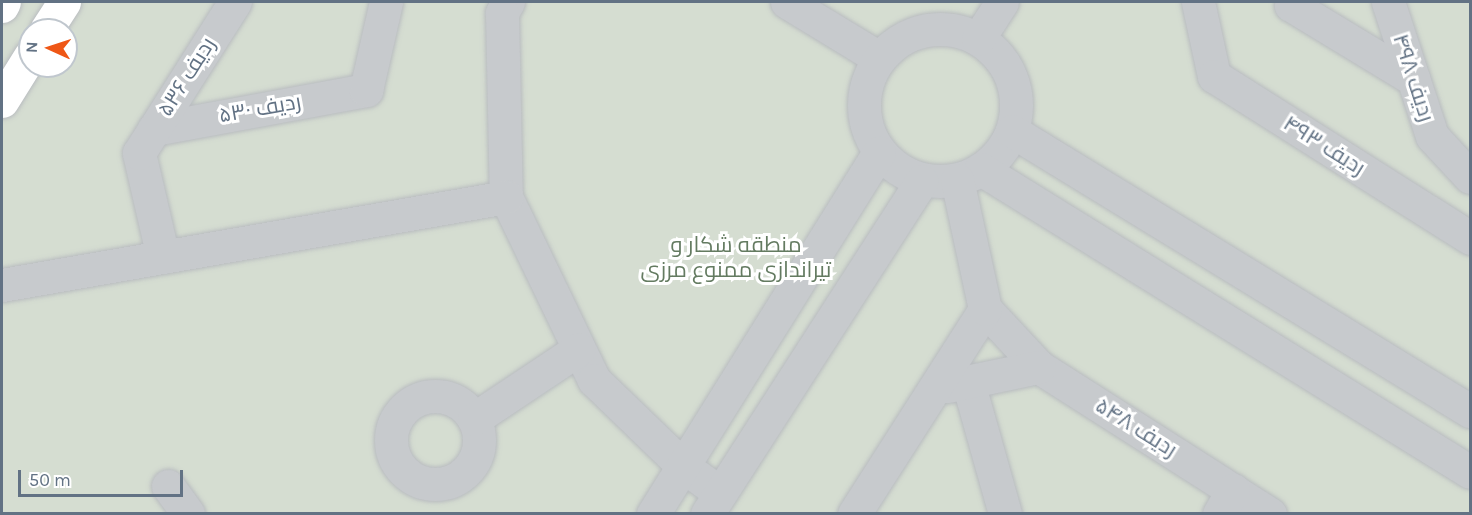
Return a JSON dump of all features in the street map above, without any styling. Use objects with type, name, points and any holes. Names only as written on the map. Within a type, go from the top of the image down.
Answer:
[{"type":"main road","points":[[2,6],[4,2]]},
{"type":"main road","points":[[54,18],[64,2]]},
{"type":"main road","points":[[2,101],[18,75]]},
{"type":"street","name":"ردیف ۵۳۶","points":[[147,141],[235,2]]},
{"type":"street","name":"ردیف ۵۳۰","points":[[147,141],[366,90],[386,2]]},
{"type":"street","points":[[508,2],[502,13],[506,197],[594,380],[683,466],[714,503],[922,181]]},
{"type":"street","points":[[787,2],[879,58]]},
{"type":"street","points":[[978,39],[1002,2]]},
{"type":"street","name":"ردیف ۴۹۸","points":[[1388,2],[1432,136],[1470,177]]},
{"type":"street","name":"ردیف ۴۹۳","points":[[1192,3],[1214,76],[1470,238]]},
{"type":"street","points":[[1294,3],[1413,80]]},
{"type":"street","points":[[945,28],[978,39],[1007,66],[1016,90],[1012,131],[993,161],[969,175],[922,181],[879,153],[863,106],[879,58],[920,31],[945,28]]},
{"type":"street","points":[[1012,131],[1470,411]]},
{"type":"street","points":[[147,141],[163,257]]},
{"type":"street","points":[[653,513],[879,153]]},
{"type":"street","points":[[854,513],[985,309],[969,175]]},
{"type":"street","points":[[969,175],[1470,472]]},
{"type":"street","points":[[1435,215],[1470,186]]},
{"type":"street","points":[[2,285],[506,197]]},
{"type":"street","name":"ردیف ۵۴۸","points":[[985,309],[1039,367],[1226,502],[1270,513]]},
{"type":"street","points":[[474,419],[579,349]]},
{"type":"street","points":[[933,389],[1039,367]]},
{"type":"street","points":[[968,382],[1005,513]]},
{"type":"street","points":[[168,486],[188,513]]},
{"type":"green space","name":"منطقه شکار و تیراندازی ممنوع مرزی","points":[[2,2],[1470,2],[1470,513],[2,513]]}]
